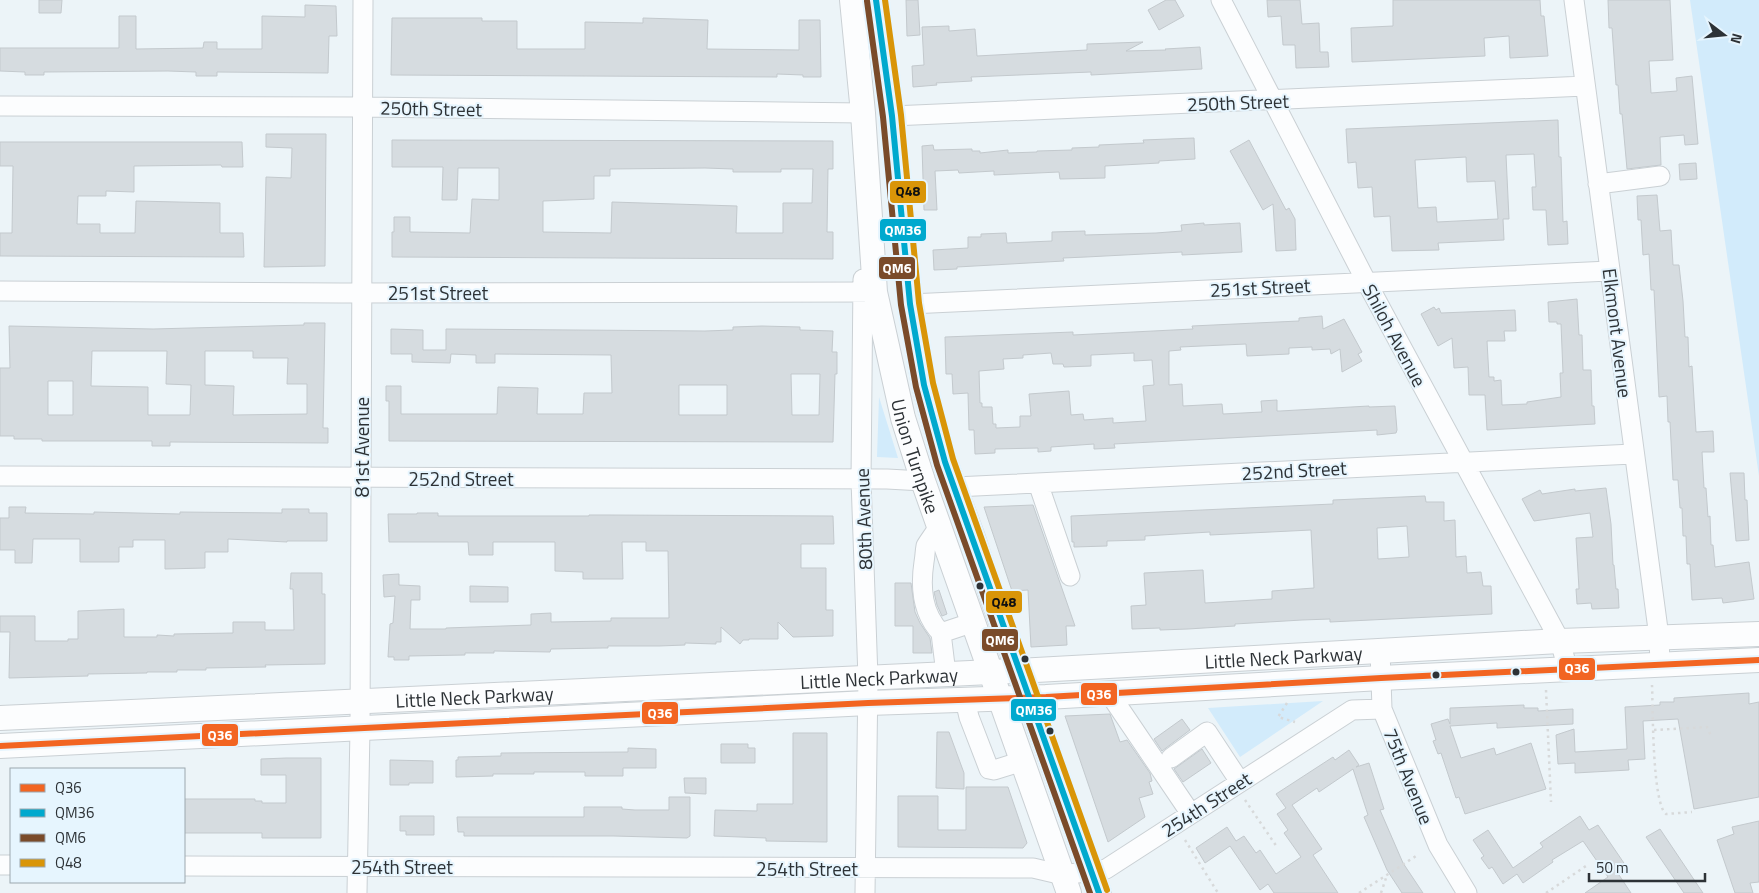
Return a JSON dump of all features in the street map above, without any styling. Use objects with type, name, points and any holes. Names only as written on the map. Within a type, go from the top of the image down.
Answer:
[{"type":"main road","name":"Union Turnpike","points":[[852,0],[865,145],[869,292],[903,418],[923,481],[1066,884]]},
{"type":"main road","name":"Union Turnpike","points":[[876,0],[892,116],[910,304],[924,386],[933,423],[993,599],[1095,882]]},
{"type":"main road","name":"Little Neck Parkway","points":[[0,718],[868,678],[1560,641],[1759,634]]},
{"type":"main road","name":"Little Neck Parkway","points":[[0,746],[868,703],[1028,698],[1381,678],[1568,670],[1656,675],[1759,660]]},
{"type":"street","name":"81st Avenue","points":[[357,893],[360,728],[363,0]]},
{"type":"street","name":"Shiloh Avenue","points":[[1221,0],[1366,281],[1560,641],[1568,670]]},
{"type":"street","name":"Elkmont Avenue","points":[[1574,0],[1633,454],[1659,637],[1656,675]]},
{"type":"street","name":"250th Street","points":[[892,116],[1274,101],[1585,86]]},
{"type":"street","name":"250th Street","points":[[0,106],[362,107],[862,113]]},
{"type":"street","points":[[1598,184],[1660,176]]},
{"type":"street","name":"251st Street","points":[[910,304],[1609,270]]},
{"type":"street","name":"251st Street","points":[[0,291],[869,292]]},
{"type":"street","name":"80th Avenue","points":[[865,893],[868,678],[861,480],[869,292]]},
{"type":"street","name":"252nd Street","points":[[955,487],[1633,454]]},
{"type":"street","name":"252nd Street","points":[[0,476],[923,481]]},
{"type":"street","points":[[1038,483],[1070,576]]},
{"type":"street","points":[[939,526],[927,545],[922,576],[922,600],[932,624],[940,633],[946,674]]},
{"type":"street","points":[[940,633],[974,622]]},
{"type":"street","name":"75th Avenue","points":[[1380,650],[1382,709],[1438,846],[1467,893]]},
{"type":"street","points":[[1109,693],[1191,814]]},
{"type":"street","points":[[965,700],[969,717],[989,769],[994,770],[1023,761]]},
{"type":"street","name":"254th Street","points":[[185,866],[1033,868],[1066,884],[1095,882],[1106,869],[1191,814],[1243,791],[1352,710],[1382,709]]},
{"type":"street","points":[[1171,758],[1208,732],[1243,791]]},
{"type":"path","points":[[1656,675],[1654,730],[1656,782],[1661,810],[1666,814],[1692,812]]},
{"type":"path","points":[[1546,690],[1551,802]]},
{"type":"path","points":[[1288,701],[1278,717],[1295,722]]},
{"type":"path","points":[[1654,730],[1707,727],[1711,736]]},
{"type":"path","points":[[1243,791],[1277,847]]},
{"type":"path","points":[[1184,840],[1218,893]]},
{"type":"path","points":[[1359,893],[1416,856]]},
{"type":"path","points":[[1546,893],[1586,866]]},
{"type":"path","points":[[1381,893],[1386,876]]},
{"type":"shaded area","points":[[1690,0],[1759,0],[1759,476]]},
{"type":"shaded area","points":[[879,397],[898,458],[877,457]]},
{"type":"shaded area","points":[[1323,701],[1240,757],[1208,708]]},
{"type":"building","points":[[39,0],[62,0],[61,13],[39,13]]},
{"type":"building","points":[[906,0],[918,0],[920,35],[907,36]]},
{"type":"building","points":[[1166,0],[1175,0],[1184,16],[1159,30],[1148,10]]},
{"type":"building","points":[[1267,0],[1300,0],[1302,24],[1319,23],[1320,52],[1328,52],[1329,67],[1296,68],[1295,45],[1283,45],[1281,16],[1268,17]]},
{"type":"building","points":[[1393,0],[1540,0],[1541,16],[1544,16],[1548,56],[1510,58],[1509,36],[1484,38],[1485,56],[1352,62],[1351,28],[1393,26]]},
{"type":"building","points":[[1608,0],[1670,0],[1673,60],[1649,61],[1651,93],[1677,91],[1676,78],[1692,76],[1698,144],[1685,145],[1684,135],[1660,137],[1661,165],[1627,169],[1622,114],[1620,114],[1618,85],[1616,85],[1612,28],[1609,28]]},
{"type":"building","points":[[305,5],[336,6],[337,36],[329,36],[328,73],[217,72],[217,76],[196,76],[196,72],[168,71],[44,72],[44,75],[25,75],[25,72],[0,71],[0,48],[119,48],[119,16],[136,16],[136,49],[203,48],[204,42],[217,42],[217,49],[262,49],[262,16],[305,17]]},
{"type":"building","points":[[392,18],[482,18],[482,21],[517,21],[517,49],[585,49],[585,22],[643,23],[643,18],[708,20],[707,49],[799,50],[799,20],[820,20],[821,77],[777,74],[777,77],[391,75]]},
{"type":"building","points":[[949,26],[949,31],[975,29],[977,56],[1087,50],[1087,44],[1143,42],[1126,51],[1200,47],[1202,69],[1091,75],[1091,72],[971,77],[972,81],[936,83],[937,85],[913,87],[912,66],[924,65],[922,27]]},
{"type":"building","points":[[1558,120],[1563,222],[1567,221],[1568,244],[1548,245],[1546,210],[1533,210],[1532,187],[1536,187],[1534,154],[1506,155],[1509,219],[1503,219],[1504,240],[1438,243],[1439,250],[1392,251],[1390,216],[1374,217],[1372,187],[1358,188],[1356,162],[1348,163],[1346,129]],"holes":[[[1466,157],[1467,182],[1495,181],[1498,219],[1437,222],[1436,207],[1418,208],[1415,160]]]},
{"type":"building","points":[[266,134],[326,134],[325,266],[264,267],[266,177],[291,178],[292,148],[266,147]]},
{"type":"building","points":[[1194,138],[1195,159],[1105,166],[1105,178],[1060,179],[1059,172],[994,175],[994,171],[959,173],[958,170],[935,171],[937,210],[924,210],[922,146],[933,145],[934,150],[972,149],[972,151],[980,151],[980,153],[1008,150],[1008,153],[1072,150],[1072,148],[1099,147],[1099,145],[1144,143],[1143,140]]},
{"type":"building","points":[[392,140],[833,141],[833,169],[828,169],[827,232],[833,232],[833,259],[392,257],[394,217],[410,217],[410,232],[470,233],[472,199],[499,200],[499,168],[458,168],[457,200],[442,200],[443,167],[392,167]],"holes":[[[610,169],[733,169],[733,172],[781,172],[781,169],[813,169],[812,203],[783,203],[783,233],[736,233],[737,206],[612,202],[611,233],[543,232],[543,201],[594,199],[594,176],[610,176]]]},
{"type":"building","points":[[1249,140],[1286,210],[1289,208],[1295,219],[1296,250],[1276,251],[1273,204],[1263,210],[1230,151]]},
{"type":"building","points":[[0,142],[242,142],[243,167],[222,167],[221,165],[134,166],[134,192],[106,191],[106,196],[78,196],[77,224],[100,224],[100,233],[135,233],[136,201],[220,203],[220,233],[243,233],[244,257],[0,256],[0,233],[12,233],[13,166],[0,166]]},
{"type":"building","points":[[1696,163],[1697,179],[1680,180],[1679,164]]},
{"type":"building","points":[[1657,195],[1660,231],[1671,230],[1673,265],[1679,265],[1685,337],[1688,337],[1689,367],[1692,366],[1696,432],[1713,431],[1714,452],[1702,452],[1704,488],[1706,488],[1708,517],[1710,516],[1711,545],[1713,545],[1715,567],[1749,562],[1754,599],[1723,603],[1722,598],[1692,600],[1690,564],[1687,564],[1686,536],[1683,536],[1678,480],[1673,480],[1667,396],[1659,397],[1654,290],[1651,290],[1649,254],[1643,255],[1641,220],[1638,220],[1637,196]]},
{"type":"building","points":[[1204,223],[1204,225],[1240,223],[1242,252],[1182,255],[1182,252],[1063,258],[1064,261],[934,270],[933,250],[968,248],[968,237],[981,237],[981,234],[1006,233],[1007,243],[1052,241],[1052,232],[1085,231],[1085,235],[1156,233],[1182,231],[1181,225]]},
{"type":"building","points":[[1577,299],[1579,335],[1582,335],[1583,370],[1591,370],[1592,406],[1594,406],[1595,424],[1487,430],[1485,395],[1469,395],[1468,367],[1454,368],[1452,338],[1438,346],[1421,314],[1434,307],[1436,310],[1439,308],[1441,313],[1515,310],[1516,331],[1504,331],[1505,341],[1487,341],[1489,377],[1494,377],[1494,381],[1501,380],[1502,405],[1527,404],[1527,402],[1561,397],[1560,373],[1563,373],[1561,324],[1549,322],[1548,302]]},
{"type":"building","points":[[1322,316],[1323,329],[1344,319],[1362,352],[1358,354],[1362,361],[1342,372],[1340,349],[1331,354],[1330,349],[1312,350],[1312,347],[1289,348],[1289,354],[1247,356],[1246,344],[1180,347],[1181,350],[1169,351],[1169,385],[1182,384],[1183,406],[1222,404],[1223,414],[1262,412],[1261,401],[1277,400],[1277,411],[1395,406],[1396,433],[1377,435],[1377,430],[1114,444],[1115,448],[1094,449],[1094,444],[1051,447],[1051,451],[1038,452],[1038,448],[995,449],[995,453],[975,454],[974,430],[969,430],[968,393],[953,394],[952,374],[946,374],[945,337],[1073,332],[1073,335],[1193,329],[1192,326],[1299,321],[1299,318]],"holes":[[[1051,353],[1053,364],[1063,364],[1064,367],[1091,366],[1091,355],[1134,353],[1134,361],[1152,360],[1154,385],[1143,386],[1146,421],[1113,423],[1113,418],[1084,420],[1083,414],[1071,415],[1069,391],[1029,394],[1031,416],[1020,416],[1020,427],[996,428],[996,424],[993,424],[992,407],[982,407],[982,403],[980,403],[979,371],[1004,369],[1003,359],[1023,358],[1023,355]]]},
{"type":"building","points":[[304,323],[325,323],[323,428],[328,428],[328,443],[170,442],[170,446],[152,446],[152,441],[42,441],[42,439],[14,439],[14,436],[0,436],[0,368],[10,368],[9,326],[153,329],[304,325]],"holes":[[[92,351],[167,351],[166,384],[191,385],[190,415],[148,415],[148,387],[91,386]],[[205,351],[253,351],[253,358],[288,358],[287,384],[307,384],[307,414],[233,415],[234,386],[205,385]],[[48,381],[73,381],[73,415],[48,415]]]},
{"type":"building","points":[[733,327],[800,327],[800,330],[833,331],[832,352],[837,352],[837,374],[835,374],[833,442],[389,441],[389,401],[386,401],[386,386],[401,386],[401,414],[497,414],[498,387],[538,388],[537,414],[583,414],[584,393],[612,393],[611,355],[495,354],[495,363],[476,363],[476,355],[451,354],[450,363],[412,362],[412,354],[391,354],[391,329],[423,330],[423,350],[446,350],[446,329],[705,331],[733,330]],"holes":[[[791,374],[820,374],[819,415],[792,415]],[[679,385],[727,385],[727,415],[679,415]]]},
{"type":"building","points":[[1730,473],[1744,473],[1749,540],[1736,541]]},
{"type":"building","points":[[1606,488],[1619,608],[1592,609],[1591,603],[1577,604],[1576,589],[1579,589],[1576,538],[1593,537],[1590,513],[1534,521],[1522,499],[1540,490],[1542,494],[1575,489],[1575,491]]},
{"type":"building","points":[[1425,496],[1426,502],[1444,502],[1444,521],[1455,520],[1456,557],[1466,556],[1467,573],[1481,572],[1483,586],[1491,586],[1492,614],[1330,622],[1330,619],[1302,620],[1188,629],[1132,629],[1131,606],[1146,605],[1144,573],[1203,570],[1205,603],[1272,599],[1272,591],[1314,588],[1311,530],[1210,535],[1210,532],[1145,536],[1145,540],[1107,541],[1107,546],[1074,547],[1074,542],[1072,542],[1071,516],[1333,504],[1333,500]],"holes":[[[1407,526],[1409,557],[1378,559],[1377,528]]]},
{"type":"building","points":[[1033,505],[1075,626],[1066,626],[1067,645],[1031,647],[1028,590],[1012,591],[984,507]]},
{"type":"building","points":[[9,507],[26,507],[25,513],[94,514],[94,512],[180,514],[180,512],[282,513],[282,509],[309,509],[309,513],[327,513],[327,541],[287,542],[228,539],[228,552],[205,552],[205,568],[165,569],[165,540],[133,540],[133,547],[119,547],[119,562],[80,562],[80,539],[33,539],[32,563],[15,563],[15,550],[0,550],[0,518],[9,518]]},
{"type":"building","points":[[438,513],[438,516],[833,516],[834,544],[801,544],[801,568],[826,568],[826,610],[833,610],[833,636],[793,637],[778,622],[778,639],[749,639],[743,640],[740,644],[721,627],[721,642],[716,642],[716,644],[685,643],[685,645],[608,646],[608,648],[551,649],[550,652],[494,651],[494,653],[465,653],[465,655],[409,656],[409,660],[394,660],[394,657],[388,657],[390,624],[393,623],[395,596],[384,597],[383,575],[399,574],[399,585],[420,586],[420,600],[411,600],[410,629],[531,625],[531,614],[551,613],[551,622],[611,621],[611,618],[669,618],[668,551],[646,551],[646,542],[622,542],[623,579],[583,579],[583,572],[555,571],[555,542],[493,542],[493,555],[469,555],[468,542],[389,542],[388,514]]},
{"type":"building","points":[[291,573],[322,573],[322,594],[325,594],[325,664],[265,665],[266,667],[206,668],[206,670],[177,670],[177,672],[9,678],[10,632],[0,632],[0,616],[35,616],[35,641],[68,641],[68,639],[78,639],[78,611],[124,609],[124,637],[233,633],[233,622],[265,622],[265,630],[294,630],[293,589],[290,589]]},
{"type":"building","points":[[895,583],[911,583],[915,612],[930,638],[932,653],[913,653],[913,626],[895,626]]},
{"type":"building","points":[[470,586],[508,587],[508,602],[470,602]]},
{"type":"building","points":[[939,590],[947,614],[942,616],[934,592]]},
{"type":"building","points":[[1749,693],[1749,704],[1759,702],[1759,797],[1694,809],[1678,719],[1643,721],[1645,759],[1628,760],[1629,770],[1575,773],[1575,763],[1558,764],[1556,735],[1574,729],[1575,752],[1627,749],[1625,707],[1660,705],[1660,702],[1674,702],[1674,698]]},
{"type":"building","points":[[1524,705],[1524,708],[1538,708],[1538,711],[1573,709],[1573,724],[1497,728],[1497,723],[1450,726],[1461,758],[1494,748],[1496,755],[1531,743],[1546,789],[1465,814],[1459,797],[1456,798],[1441,753],[1438,754],[1433,741],[1436,740],[1431,724],[1448,719],[1450,724],[1450,708]]},
{"type":"building","points":[[1110,714],[1120,742],[1127,740],[1150,773],[1152,781],[1149,782],[1153,794],[1139,798],[1145,817],[1108,842],[1065,716]]},
{"type":"building","points":[[1182,719],[1190,730],[1162,751],[1154,739]]},
{"type":"building","points":[[937,732],[949,732],[964,773],[964,789],[936,788]]},
{"type":"building","points":[[793,733],[827,733],[827,842],[766,841],[766,838],[714,836],[715,810],[757,811],[757,804],[793,804]]},
{"type":"building","points":[[721,744],[748,744],[748,748],[755,748],[755,763],[721,763]]},
{"type":"building","points":[[628,748],[656,749],[656,768],[623,768],[623,776],[585,776],[585,772],[534,772],[534,774],[493,774],[493,776],[456,777],[456,760],[458,760],[458,757],[501,756],[501,753],[628,752]]},
{"type":"building","points":[[1202,749],[1211,763],[1183,782],[1174,769]]},
{"type":"building","points":[[1349,750],[1359,765],[1356,767],[1369,763],[1384,809],[1380,810],[1403,863],[1423,893],[1402,893],[1387,870],[1364,817],[1368,815],[1353,769],[1319,792],[1317,788],[1292,805],[1322,849],[1313,855],[1338,893],[1274,893],[1268,884],[1260,890],[1230,846],[1205,863],[1196,848],[1227,827],[1236,841],[1244,836],[1256,853],[1260,850],[1276,874],[1301,857],[1284,833],[1288,830],[1277,814],[1286,808],[1276,794],[1333,757],[1335,760]]},
{"type":"building","points":[[321,758],[321,838],[262,838],[262,833],[185,833],[185,799],[255,799],[255,801],[262,801],[262,803],[286,803],[286,775],[261,775],[261,759]]},
{"type":"building","points":[[390,760],[433,761],[433,783],[390,785]]},
{"type":"building","points":[[684,778],[706,778],[706,794],[685,793]]},
{"type":"building","points":[[966,787],[1008,787],[1027,843],[1023,848],[898,847],[898,796],[938,796],[938,830],[966,830]]},
{"type":"building","points":[[669,797],[690,797],[690,836],[687,838],[464,836],[464,832],[458,832],[457,817],[584,817],[584,807],[669,810]]},
{"type":"building","points":[[400,816],[434,816],[434,835],[406,835],[406,831],[400,831]]},
{"type":"building","points":[[1580,816],[1589,830],[1598,825],[1628,869],[1619,875],[1631,893],[1585,893],[1608,877],[1583,841],[1552,860],[1553,862],[1523,883],[1517,874],[1503,884],[1492,867],[1489,869],[1481,858],[1484,856],[1473,840],[1488,830],[1513,868],[1543,847],[1540,843]]},
{"type":"building","points":[[1759,821],[1759,882],[1750,883],[1753,893],[1735,893],[1717,840],[1734,834],[1732,827]]},
{"type":"building","points":[[1660,829],[1703,893],[1684,893],[1646,837]]},
{"type":"transit line","name":"QM36","points":[[876,0],[892,116],[910,304],[924,385],[945,462],[1099,893]]},
{"type":"transit line","name":"Q48","points":[[885,0],[901,115],[919,303],[933,383],[953,459],[1107,890]]},
{"type":"transit line","name":"QM6","points":[[867,1],[883,117],[901,305],[916,387],[937,465],[1090,893]]},
{"type":"transit line","name":"Q36","points":[[0,746],[868,703],[1046,697],[1381,678],[1759,660]]}]
